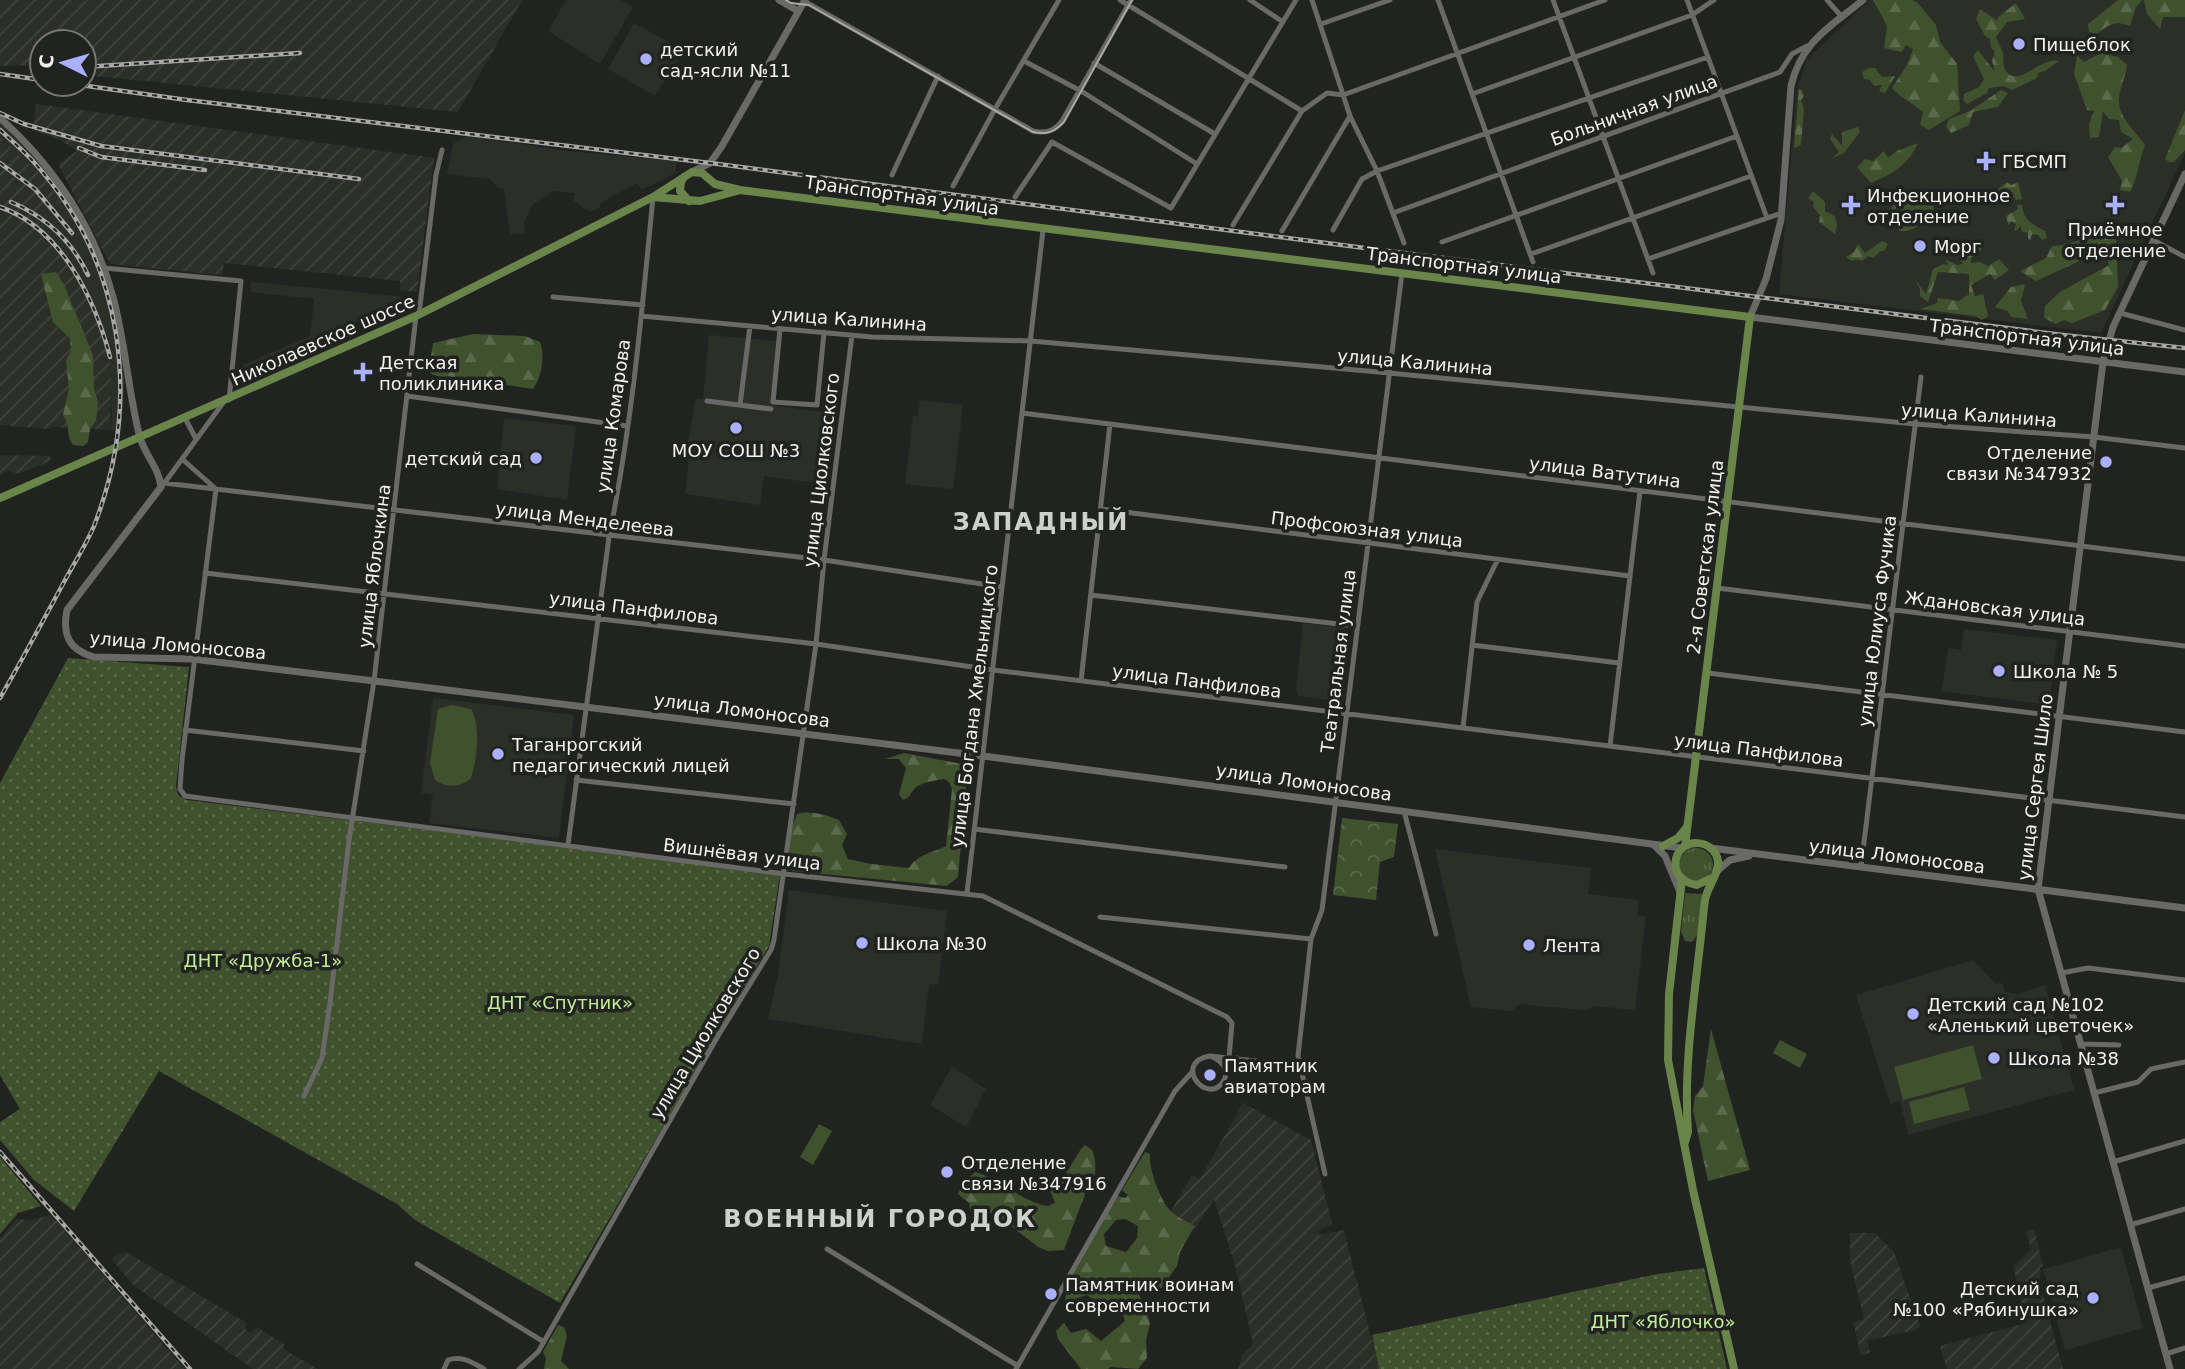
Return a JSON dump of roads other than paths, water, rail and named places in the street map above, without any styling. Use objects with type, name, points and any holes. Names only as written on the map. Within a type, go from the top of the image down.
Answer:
[{"type":"main road","name":"Николаевское шоссе","points":[[0,498],[418,315],[653,197],[689,173]]},
{"type":"main road","points":[[709,181],[707,196],[696,202],[687,200],[680,191],[681,182],[689,173],[702,173],[709,181],[740,190]]},
{"type":"main road","points":[[653,197],[696,202],[740,190]]},
{"type":"main road","name":"Транспортная улица","points":[[740,190],[1750,317]]},
{"type":"main road","name":"2-я Советская улица","points":[[1684,847],[1708,673],[1750,317]]},
{"type":"main road","name":"2-я Советская улица","points":[[1690,800],[1691,826],[1700,843]]},
{"type":"main road","points":[[1663,846],[1678,838],[1687,827]]},
{"type":"main road","points":[[1685,1142],[1688,1132],[1687,1096],[1693,1017],[1705,899],[1714,875],[1717,860],[1711,848],[1700,843],[1684,847],[1676,862],[1676,870],[1682,879],[1697,885],[1707,883],[1714,875]]},
{"type":"main road","points":[[1682,879],[1669,994],[1667,1049],[1693,1190],[1734,1369]]},
{"type":"street","points":[[779,0],[798,11]]},
{"type":"street","points":[[709,181],[710,163],[804,0],[1033,131],[1048,132],[1058,126],[1129,2]]},
{"type":"street","points":[[953,186],[1059,0]]},
{"type":"street","points":[[1120,0],[1129,2],[1302,111]]},
{"type":"street","points":[[1250,0],[1283,22]]},
{"type":"street","points":[[1015,197],[1052,142],[1171,208],[1296,0]]},
{"type":"street","points":[[1312,0],[1350,116],[1377,171],[1404,243]]},
{"type":"street","points":[[1321,24],[1390,0]]},
{"type":"street","points":[[1438,0],[1534,261]]},
{"type":"street","points":[[1553,0],[1653,273]]},
{"type":"street","points":[[1233,225],[1302,111],[1327,93],[1343,95],[1605,0]]},
{"type":"street","points":[[1687,0],[1767,218]]},
{"type":"street","points":[[1472,94],[1692,15],[1714,0]]},
{"type":"street","points":[[1827,0],[1842,17]]},
{"type":"street","name":"Больничная улица","points":[[1393,213],[1780,72],[1791,54],[1807,46],[1863,0]]},
{"type":"street","points":[[1750,317],[1775,250],[1782,213],[1791,86],[1795,66],[1807,46]]},
{"type":"street","points":[[1333,230],[1362,179],[1377,171],[1707,57]]},
{"type":"street","points":[[1024,61],[1079,91],[1197,164]]},
{"type":"street","points":[[1094,63],[1215,134]]},
{"type":"street","points":[[892,175],[938,76]]},
{"type":"street","points":[[1282,231],[1350,116]]},
{"type":"street","points":[[0,118],[51,172],[93,237],[114,299],[140,438],[163,485]]},
{"type":"street","points":[[1442,242],[1737,136]]},
{"type":"street","name":"улица Яблочкина","points":[[304,1097],[322,1058],[374,681],[436,175],[442,150]]},
{"type":"street","points":[[689,173],[710,163]]},
{"type":"street","name":"улица Сергея Шило","points":[[2170,1369],[2038,889],[2103,362],[2113,327],[2185,174]]},
{"type":"street","points":[[1531,254],[1751,176]]},
{"type":"street","name":"улица Комарова","points":[[568,845],[643,305],[653,197]]},
{"type":"street","points":[[1648,259],[1782,213]]},
{"type":"street","name":"улица Богдана Хмельницкого","points":[[967,893],[1043,230]]},
{"type":"street","points":[[2154,240],[2185,257]]},
{"type":"street","points":[[104,268],[242,281],[226,401],[163,485]]},
{"type":"street","name":"Театральная улица","points":[[1325,1174],[1298,1056],[1311,939],[1322,910],[1402,273]]},
{"type":"street","points":[[552,298],[643,305]]},
{"type":"street","name":"Транспортная улица","points":[[2120,313],[2185,330]]},
{"type":"street","name":"улица Калинина","points":[[641,316],[852,335],[1031,341],[1916,424],[2094,437],[2185,448]]},
{"type":"street","name":"Транспортная улица","points":[[1750,317],[2185,372]]},
{"type":"street","points":[[740,405],[750,326]]},
{"type":"street","points":[[780,329],[773,402],[817,405],[824,332]]},
{"type":"street","name":"улица Циолковского","points":[[519,1369],[538,1352],[712,1046],[771,950],[785,874],[816,644],[852,335]]},
{"type":"street","name":"улица Юлиуса Фучика","points":[[1861,867],[1921,377]]},
{"type":"street","points":[[407,396],[627,426]]},
{"type":"street","points":[[707,401],[771,409]]},
{"type":"street","name":"улица Ватутина","points":[[1022,413],[2185,559]]},
{"type":"street","points":[[186,418],[196,439]]},
{"type":"street","points":[[1081,681],[1110,424]]},
{"type":"street","points":[[182,459],[216,489],[185,730],[364,751]]},
{"type":"street","name":"улица Менделеева","points":[[163,485],[395,509],[824,561],[1002,587]]},
{"type":"street","name":"улица Ломоносова","points":[[163,485],[67,610],[64,627],[75,648],[81,653],[94,657],[193,659],[587,706],[1684,847]]},
{"type":"street","points":[[1610,746],[1640,491]]},
{"type":"street","name":"Профсоюзная улица","points":[[1101,509],[1630,576]]},
{"type":"street","points":[[1464,728],[1477,602],[1498,559]]},
{"type":"street","name":"улица Панфилова","points":[[205,573],[816,644],[993,670],[2185,817]]},
{"type":"street","name":"Ждановская улица","points":[[1717,588],[2185,646]]},
{"type":"street","points":[[1091,595],[1356,626]]},
{"type":"street","points":[[1472,645],[1619,663]]},
{"type":"street","points":[[1708,673],[2185,732]]},
{"type":"street","name":"Вишнёвая улица","points":[[185,730],[180,789],[185,796],[785,874],[983,896],[1227,1017],[1231,1023],[1229,1058]]},
{"type":"street","points":[[576,780],[794,804]]},
{"type":"street","points":[[1404,811],[1436,934]]},
{"type":"street","points":[[974,828],[1284,867]]},
{"type":"street","points":[[1654,845],[1665,856],[1680,894]]},
{"type":"street","name":"улица Ломоносова","points":[[1711,848],[2185,908]]},
{"type":"street","name":"улица Ломоносова","points":[[1714,875],[1724,864],[1736,858],[1772,856]]},
{"type":"street","points":[[1100,917],[1311,939]]},
{"type":"street","points":[[2061,973],[2088,968],[2185,980]]},
{"type":"street","points":[[2081,1044],[2119,1045]]},
{"type":"street","points":[[1210,1056],[1219,1059],[1226,1074]]},
{"type":"street","points":[[1237,1058],[1223,1082],[1216,1087],[1208,1089],[1200,1086],[1194,1079],[1195,1063],[1202,1057],[1210,1056],[1237,1058],[1300,1066]]},
{"type":"street","points":[[2094,1093],[2138,1082],[2151,1069],[2185,1062]]},
{"type":"street","points":[[827,1249],[1017,1367],[1168,1101],[1193,1071]]},
{"type":"street","points":[[2113,1163],[2185,1142]]},
{"type":"street","points":[[2130,1224],[2185,1209]]},
{"type":"street","points":[[417,1264],[544,1342]]},
{"type":"street","points":[[2148,1288],[2185,1278]]},
{"type":"street","points":[[2166,1354],[2185,1348]]},
{"type":"street","points":[[444,1369],[449,1360],[456,1357],[484,1369]]},
{"type":"tram line","points":[[786,0],[809,5],[1033,132],[1042,133],[1050,132],[1064,122],[1132,0]]},
{"type":"railway","points":[[98,66],[300,53]]},
{"type":"railway","points":[[0,74],[28,78]]},
{"type":"railway","points":[[98,88],[1396,252],[2185,348]]},
{"type":"railway","points":[[0,113],[24,124],[101,146],[359,179]]},
{"type":"railway","points":[[0,130],[31,159],[62,198],[87,241],[105,286],[116,333],[120,381],[118,430],[109,478],[94,526],[0,698]]},
{"type":"railway","points":[[79,148],[101,157],[205,170]]},
{"type":"railway","points":[[0,163],[35,189],[72,233]]},
{"type":"railway","points":[[11,202],[36,215],[57,231],[74,251],[88,275]]},
{"type":"railway","points":[[0,207],[22,217],[58,248],[85,290],[110,357]]},
{"type":"railway","points":[[0,1152],[190,1369]]},
{"type":"place","name":"Пищеблок","points":[[2019,44]]},
{"type":"place","name":"детский сад-ясли №11","points":[[646,59]]},
{"type":"place","name":"ГБСМП","points":[[1986,161]]},
{"type":"place","name":"Инфекционное отделение","points":[[1851,205]]},
{"type":"place","name":"Приёмное отделение","points":[[2115,205]]},
{"type":"place","name":"Морг","points":[[1920,246]]},
{"type":"place","name":"Детская поликлиника","points":[[363,372]]},
{"type":"place","name":"МОУ СОШ №3","points":[[736,428]]},
{"type":"place","name":"детский сад","points":[[536,458]]},
{"type":"place","name":"Отделение связи №347932","points":[[2106,462]]},
{"type":"place","name":"Школа № 5","points":[[1999,671]]},
{"type":"place","name":"Таганрогский педагогический лицей","points":[[498,754]]},
{"type":"place","name":"Школа №30","points":[[862,943]]},
{"type":"place","name":"Лента","points":[[1529,945]]},
{"type":"place","name":"Детский сад №102 «Аленький цветочек»","points":[[1913,1014]]},
{"type":"place","name":"Школа №38","points":[[1994,1058]]},
{"type":"place","name":"Памятник авиаторам","points":[[1210,1075]]},
{"type":"place","name":"Отделение связи №347916","points":[[947,1172]]},
{"type":"place","name":"Памятник воинам современности","points":[[1051,1294]]},
{"type":"place","name":"Детский сад №100 «Рябинушка»","points":[[2093,1298]]},
{"type":"district","name":"ЗАПАДНЫЙ","points":[[1041,522]]},
{"type":"district","name":"ВОЕННЫЙ ГОРОДОК","points":[[880,1219]]},
{"type":"park label","name":"ДНТ «Дружба-1»","points":[[263,960]]},
{"type":"park label","name":"ДНТ «Спутник»","points":[[560,1002]]},
{"type":"park label","name":"ДНТ «Яблочко»","points":[[1663,1321]]}]
